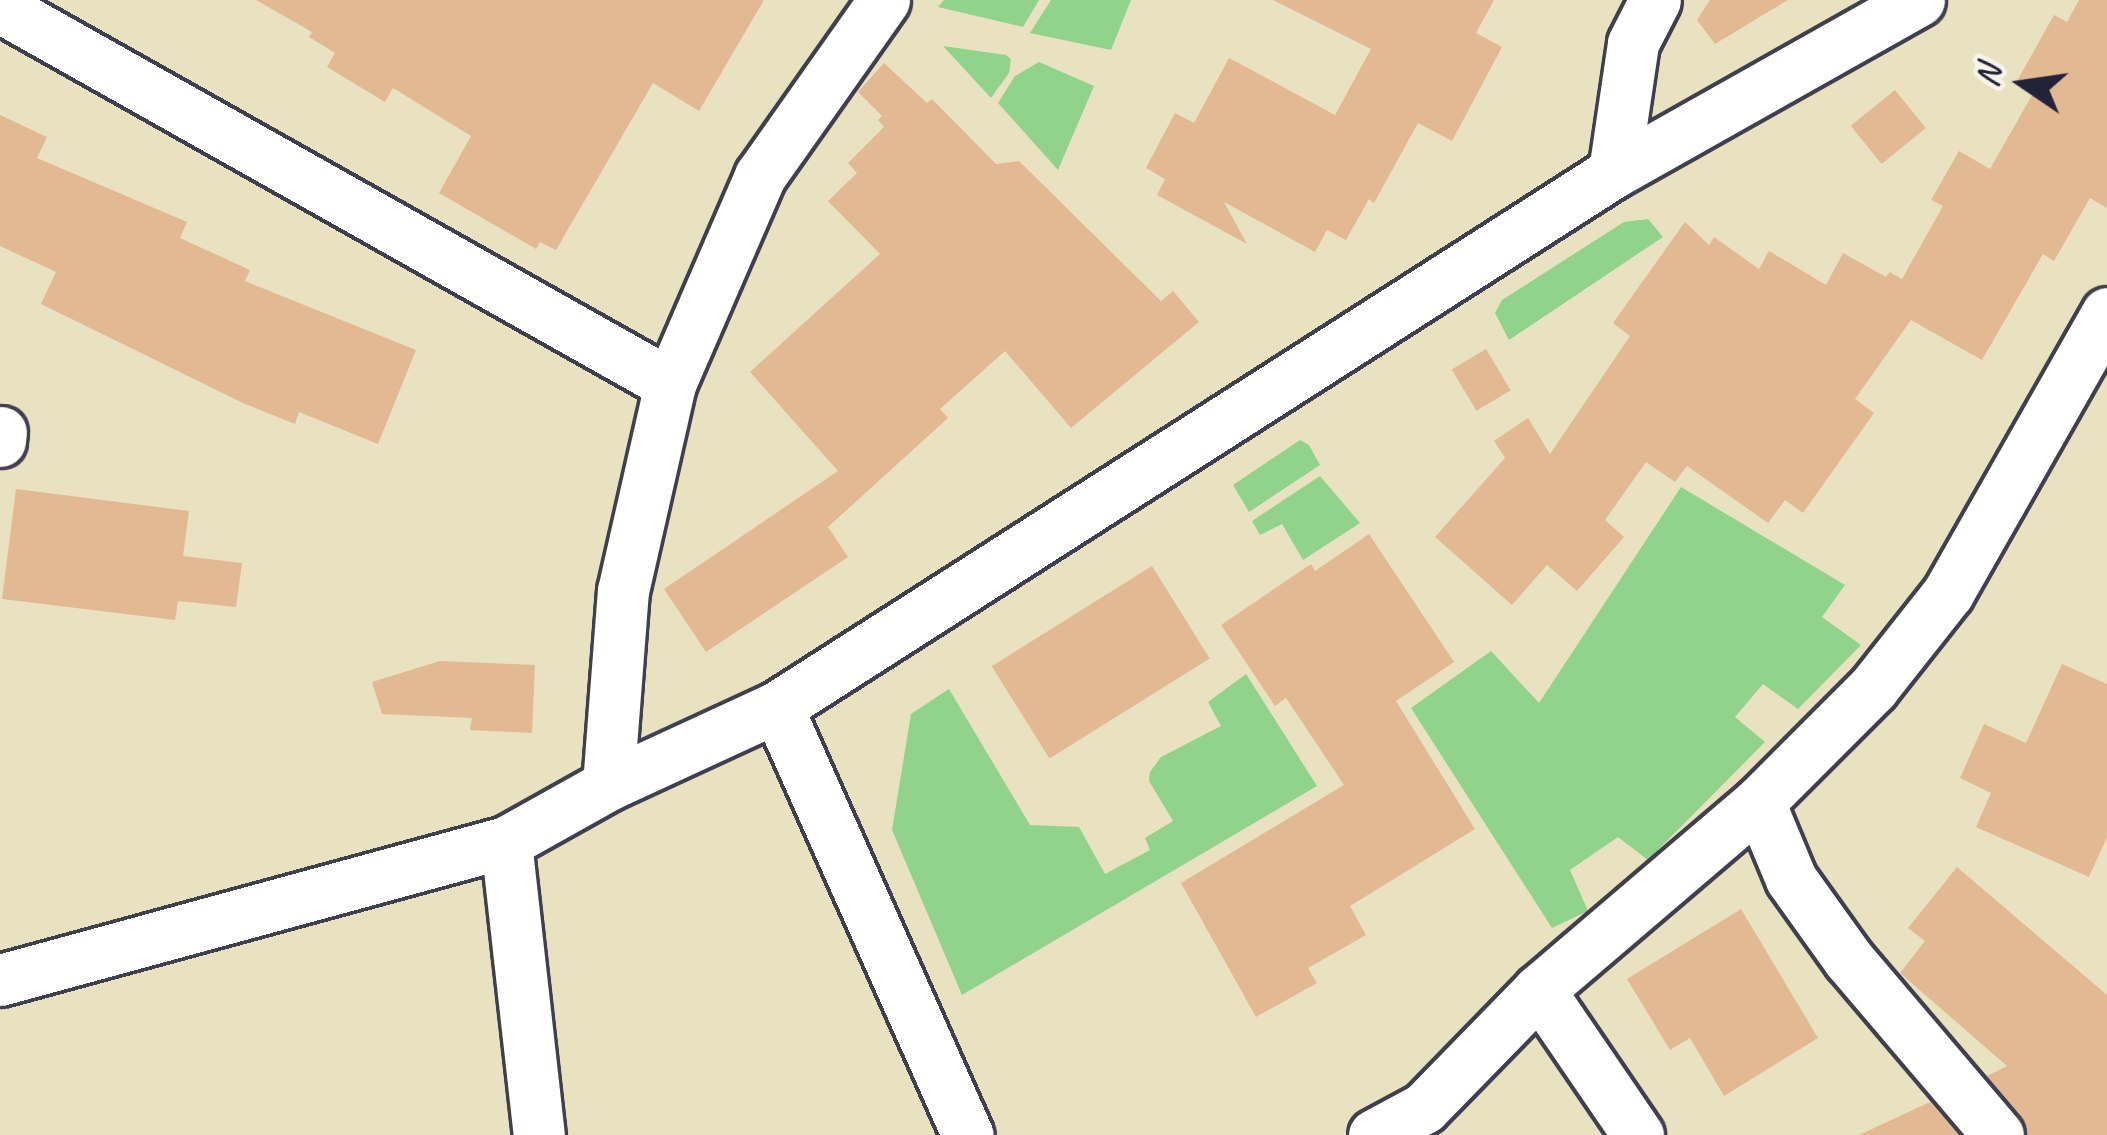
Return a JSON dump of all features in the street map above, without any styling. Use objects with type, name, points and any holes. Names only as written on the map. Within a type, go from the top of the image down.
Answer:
[{"type":"street","points":[[608,785],[623,591],[670,384],[760,176],[884,0]]},
{"type":"street","points":[[1614,172],[1633,43],[1655,0]]},
{"type":"street","points":[[0,980],[506,842],[608,785],[777,707],[1614,172],[1919,0]]},
{"type":"street","points":[[0,7],[670,384]]},
{"type":"street","points":[[1374,1135],[1424,1108],[1539,990],[1759,802],[1874,688],[1948,593],[2107,313]]},
{"type":"street","points":[[777,707],[968,1135]]},
{"type":"street","points":[[1759,802],[1791,879],[1849,960],[1998,1135]]},
{"type":"street","points":[[506,842],[539,1135]]},
{"type":"street","points":[[1539,990],[1638,1135]]},
{"type":"green space","points":[[944,0],[1039,0],[1023,27],[938,7]]},
{"type":"green space","points":[[1051,0],[1131,0],[1111,50],[1030,33]]},
{"type":"green space","points":[[943,46],[1006,55],[1011,59],[1009,73],[991,98]]},
{"type":"green space","points":[[1039,62],[1094,86],[1058,170],[998,103],[1015,76]]},
{"type":"green space","points":[[1648,219],[1663,237],[1509,340],[1495,313],[1502,300],[1624,222]]},
{"type":"green space","points":[[1300,440],[1309,445],[1320,465],[1249,512],[1233,485]]},
{"type":"green space","points":[[1320,476],[1360,523],[1303,560],[1282,524],[1260,535],[1252,521]]},
{"type":"green space","points":[[1681,487],[1845,585],[1822,617],[1861,645],[1798,709],[1763,684],[1735,717],[1765,742],[1648,860],[1618,837],[1570,870],[1588,911],[1552,928],[1411,708],[1491,651],[1539,703]]},
{"type":"green space","points":[[1246,674],[1317,786],[962,995],[892,830],[911,714],[949,689],[1030,825],[1079,827],[1105,874],[1150,850],[1145,838],[1173,821],[1149,781],[1150,772],[1161,757],[1221,726],[1208,702]]},
{"type":"building","points":[[256,0],[764,0],[699,111],[653,83],[556,250],[540,242],[536,249],[439,193],[471,136],[393,88],[385,102],[327,67],[335,53],[309,37],[312,32]]},
{"type":"building","points":[[1273,0],[1494,0],[1476,33],[1502,47],[1452,141],[1418,123],[1374,203],[1369,199],[1346,240],[1327,230],[1315,252],[1224,202],[1247,244],[1157,195],[1165,179],[1146,168],[1175,113],[1194,123],[1229,58],[1335,115],[1371,49]]},
{"type":"building","points":[[1710,0],[1788,0],[1715,44],[1697,20]]},
{"type":"building","points":[[2079,0],[2107,0],[2107,208],[2090,198],[2054,261],[2043,254],[1982,360],[1911,320],[1855,399],[1874,413],[1803,513],[1785,500],[1768,523],[1687,466],[1675,482],[1646,462],[1605,520],[1624,537],[1577,591],[1547,565],[1512,605],[1435,537],[1505,458],[1494,441],[1528,418],[1550,454],[1630,336],[1613,323],[1685,222],[1709,245],[1714,237],[1759,269],[1769,251],[1826,285],[1843,253],[1886,277],[1890,272],[1902,279],[1943,206],[1931,200],[1959,151],[1990,169],[2035,90],[2017,81],[2054,15],[2067,22]]},
{"type":"building","points":[[884,63],[927,103],[932,99],[996,164],[1019,161],[1161,301],[1173,291],[1199,322],[1071,428],[1005,351],[940,409],[948,418],[828,527],[848,557],[706,652],[664,589],[838,471],[750,372],[880,254],[828,201],[857,173],[848,163],[884,127],[878,120],[882,116],[858,92]]},
{"type":"building","points":[[1895,90],[1926,128],[1882,164],[1851,126]]},
{"type":"building","points":[[0,115],[47,137],[37,158],[187,222],[180,238],[250,270],[245,281],[416,350],[378,444],[299,412],[295,424],[243,403],[41,304],[56,272],[0,246]]},
{"type":"building","points":[[1486,349],[1511,390],[1476,411],[1452,370]]},
{"type":"building","points":[[16,489],[189,511],[183,556],[242,563],[236,607],[178,601],[175,620],[2,599]]},
{"type":"building","points":[[1369,534],[1454,662],[1396,701],[1475,829],[1350,906],[1366,935],[1308,968],[1317,983],[1256,1017],[1181,883],[1344,785],[1286,698],[1275,706],[1221,625],[1311,564],[1315,571]]},
{"type":"building","points":[[1152,566],[1210,658],[1049,759],[992,666]]},
{"type":"building","points":[[440,661],[535,665],[532,733],[470,730],[472,718],[382,714],[372,682]]},
{"type":"building","points":[[2062,664],[2107,684],[2107,837],[2089,877],[1976,827],[1991,793],[1960,778],[1984,724],[2026,743]]},
{"type":"building","points":[[1957,867],[2107,995],[2107,1135],[2027,1135],[2021,1116],[1987,1076],[2007,1066],[1900,973],[1925,941],[1908,928]]},
{"type":"building","points":[[1741,909],[1818,1038],[1724,1096],[1690,1038],[1670,1050],[1627,979]]},
{"type":"building","points":[[1930,1102],[1959,1135],[1859,1135]]}]
